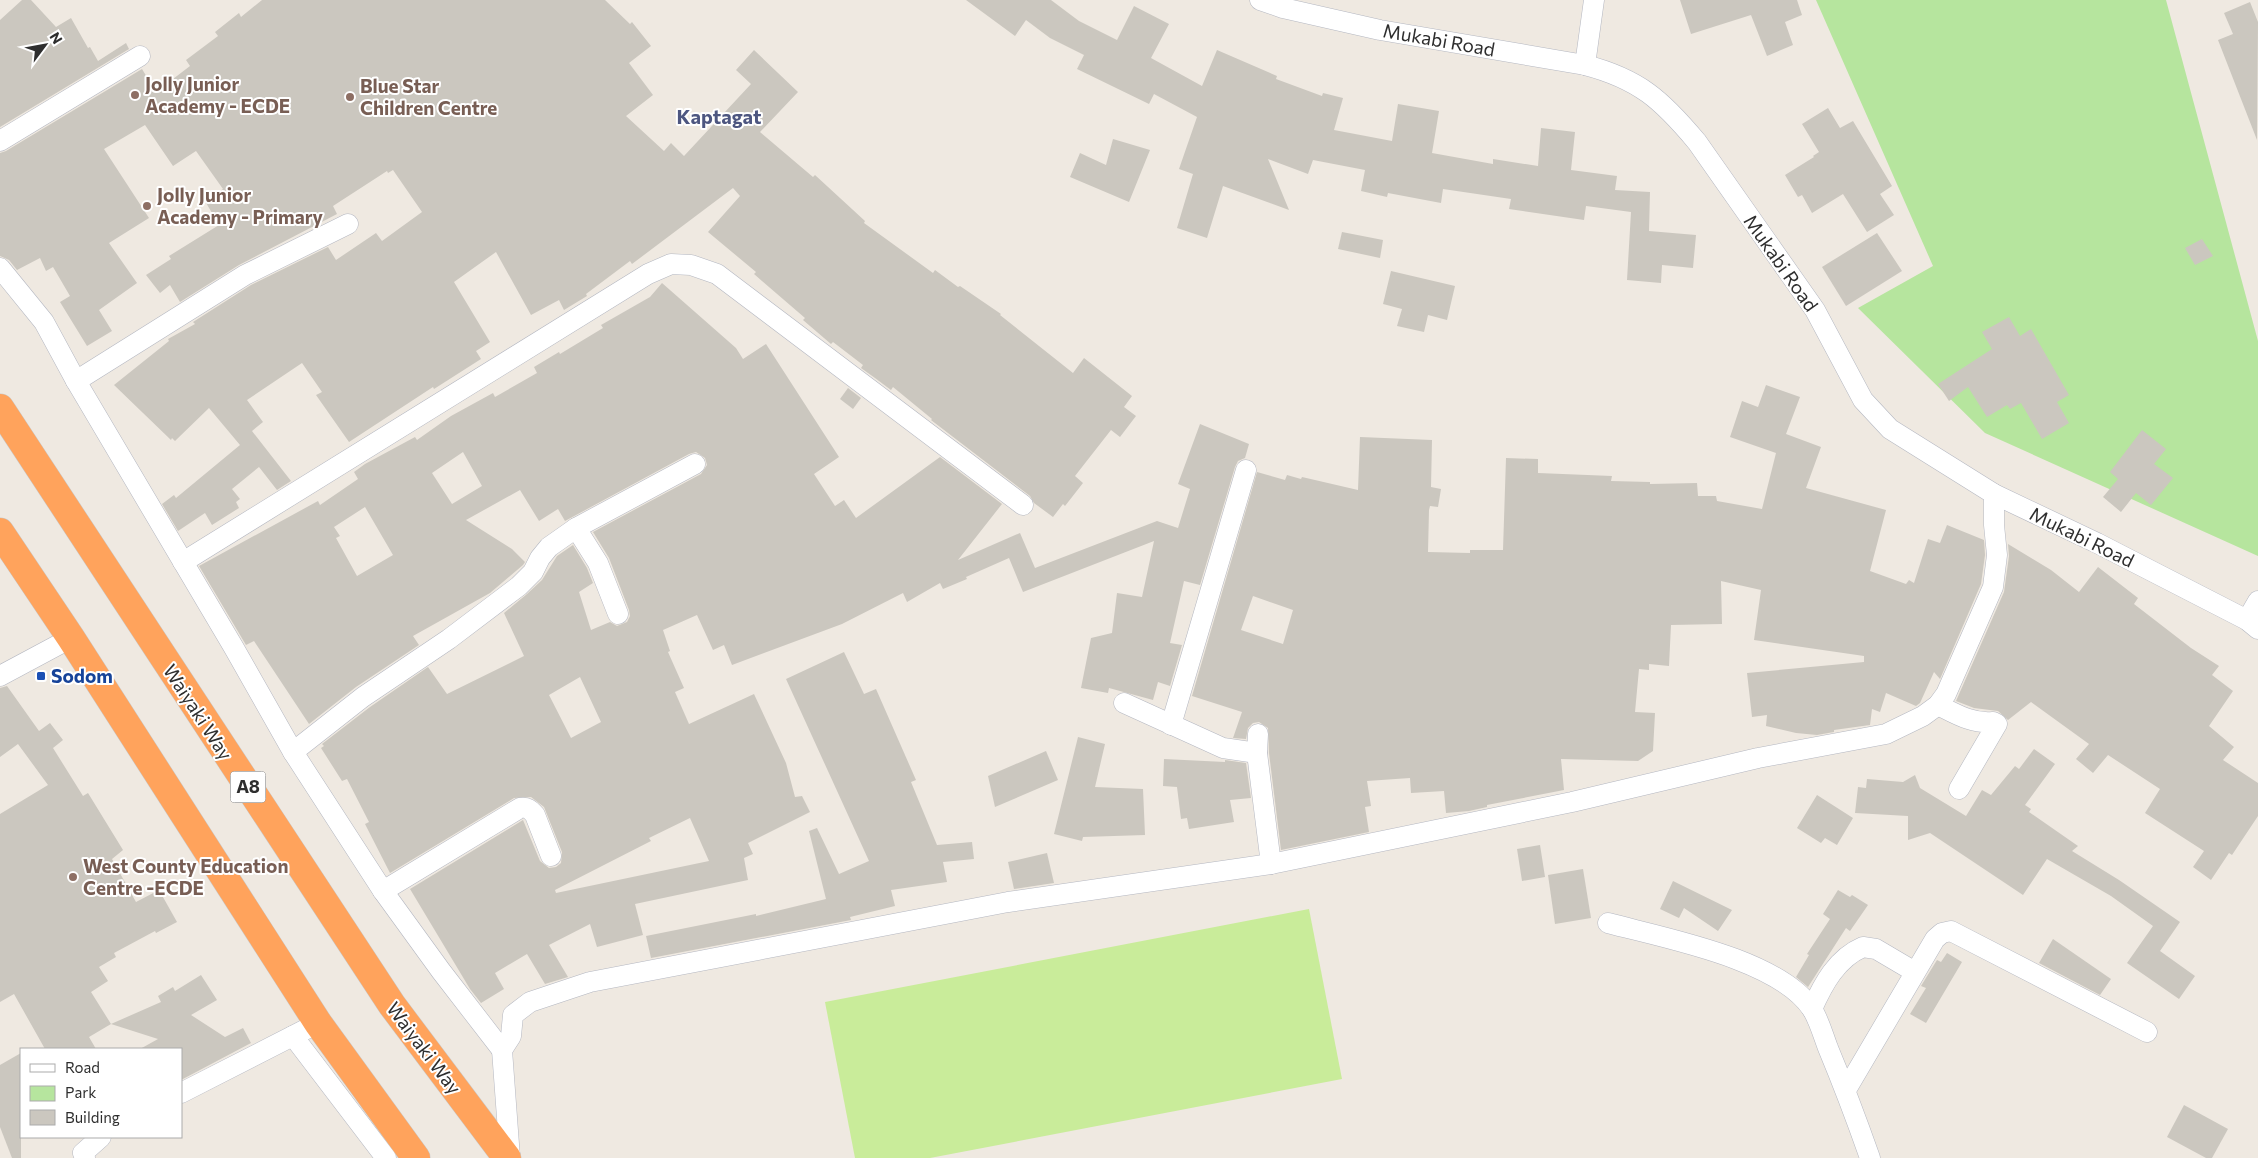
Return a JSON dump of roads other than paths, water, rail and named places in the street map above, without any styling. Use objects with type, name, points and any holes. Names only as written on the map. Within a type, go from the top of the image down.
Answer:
[{"type":"highway","name":"Waiyaki Way","points":[[0,408],[392,1005],[508,1158]]},
{"type":"highway","points":[[0,532],[71,638],[318,1023],[416,1158]]},
{"type":"street","name":"Mukabi Road","points":[[1260,0],[1283,8],[1380,30],[1585,65],[1612,72],[1632,81],[1677,118],[1697,142],[1815,310],[1863,400],[1876,416],[1890,428],[1923,450],[1994,494],[2097,543],[2252,624]]},
{"type":"street","points":[[1585,65],[1594,0]]},
{"type":"street","points":[[0,141],[140,56]]},
{"type":"street","points":[[76,381],[245,275],[348,224]]},
{"type":"street","points":[[183,562],[648,274],[671,264],[692,265],[717,274],[1023,505]]},
{"type":"street","points":[[0,268],[44,322],[76,381],[293,752],[383,891],[440,971],[502,1050]]},
{"type":"street","points":[[293,752],[363,697],[449,639],[519,586],[533,572],[540,558],[549,547],[576,528],[695,464]]},
{"type":"street","points":[[1171,725],[1246,470]]},
{"type":"street","points":[[508,1158],[502,1050],[510,1036],[513,1015],[530,1002],[590,982],[1008,902],[1272,864],[1572,802],[1758,758],[1886,734],[1923,716],[1938,705],[1946,694],[1994,587],[1997,555],[1994,525],[1994,494]]},
{"type":"street","points":[[576,528],[598,563],[618,614]]},
{"type":"street","points":[[2252,624],[2258,601]]},
{"type":"street","points":[[0,676],[71,638]]},
{"type":"street","points":[[1124,702],[1224,748],[1258,744],[1272,864]]},
{"type":"street","points":[[1938,705],[1963,718],[1996,724],[1959,789]]},
{"type":"street","points":[[383,891],[520,808],[526,807],[535,815],[551,856]]},
{"type":"street","points":[[1608,923],[1736,958],[1769,973],[1795,992],[1812,1009],[1846,1090],[1870,1158]]},
{"type":"street","points":[[1846,1090],[1935,939],[1942,933],[1951,930],[2147,1032]]},
{"type":"street","points":[[1812,1009],[1831,974],[1844,959],[1863,947],[1876,949],[1915,972]]},
{"type":"street","points":[[182,1092],[318,1023]]},
{"type":"street","points":[[293,1036],[386,1158]]},
{"type":"street","points":[[85,1158],[83,1153],[100,1138]]},
{"type":"place","name":"Jolly Junior Academy - ECDE","points":[[135,95]]},
{"type":"place","name":"Blue Star Children Centre","points":[[350,97]]},
{"type":"place","name":"Jolly Junior Academy - Primary","points":[[147,206]]},
{"type":"place","name":"Sodom","points":[[41,676]]},
{"type":"place","name":"West County Education Centre -ECDE","points":[[73,877]]},
{"type":"district","name":"Kaptagat","points":[[719,117]]}]
